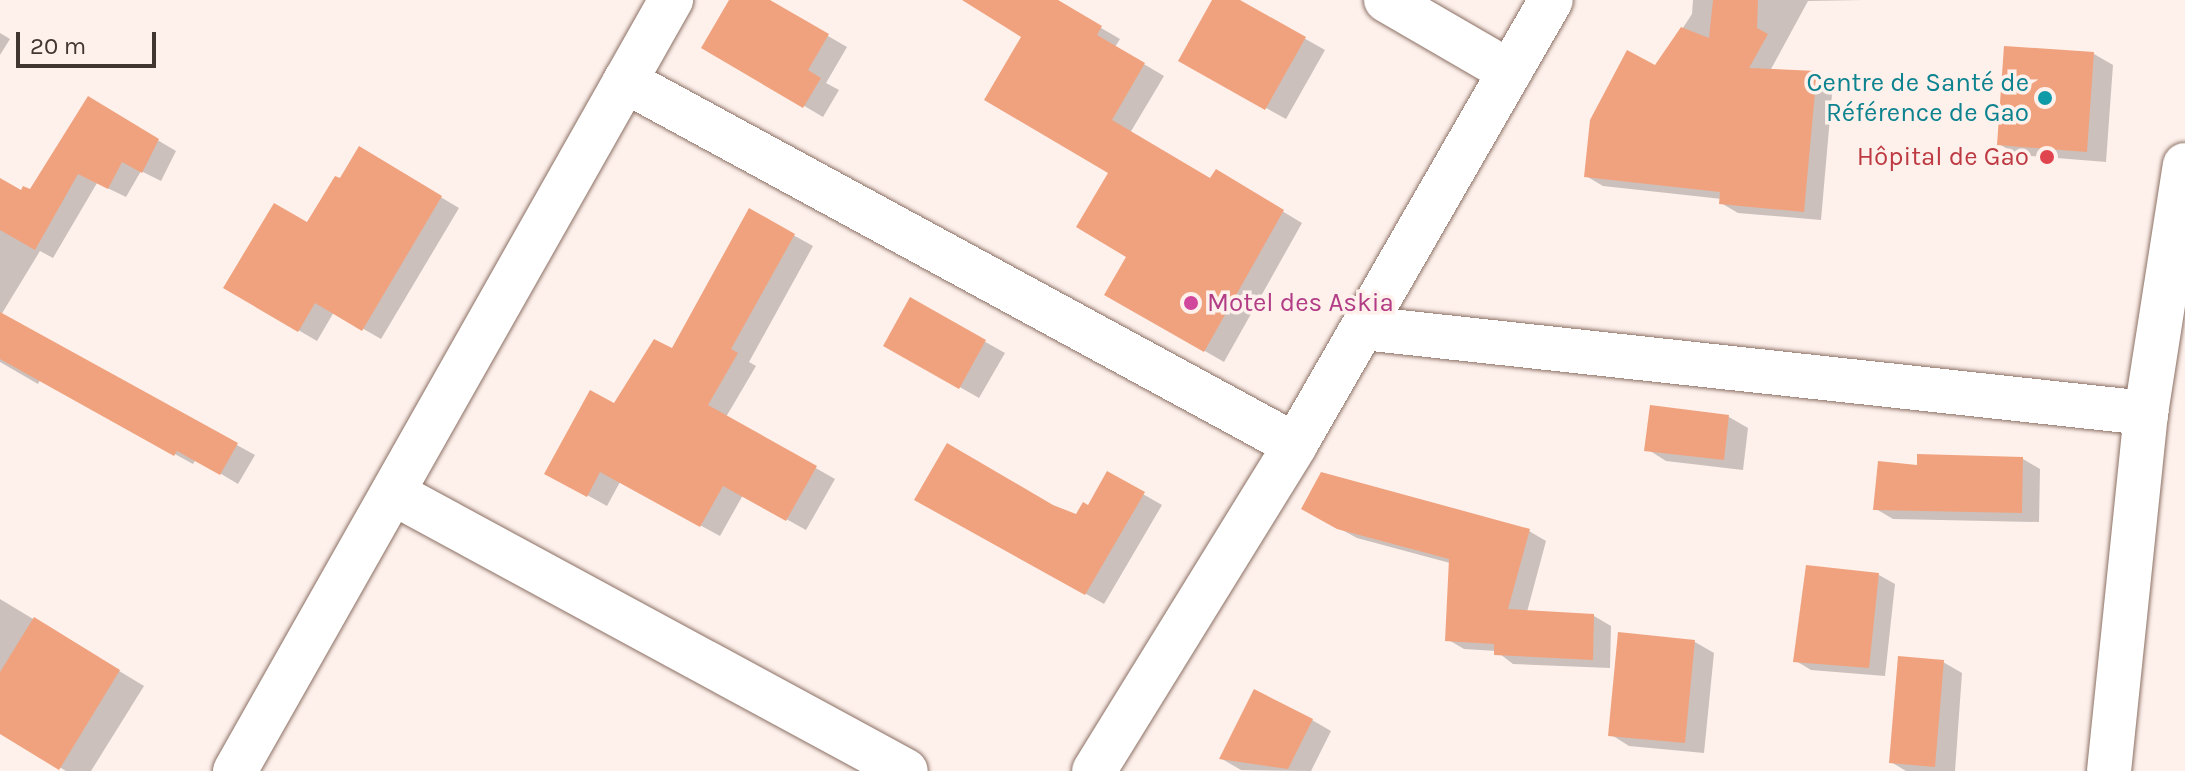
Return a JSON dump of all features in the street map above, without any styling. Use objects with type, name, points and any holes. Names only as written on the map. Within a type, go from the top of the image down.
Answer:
[{"type":"street","points":[[235,771],[671,0]]},
{"type":"street","points":[[1386,0],[1510,72]]},
{"type":"street","points":[[1094,771],[1295,445],[1551,0]]},
{"type":"street","points":[[625,81],[1295,445]]},
{"type":"street","points":[[2109,771],[2146,413],[2185,165]]},
{"type":"street","points":[[1363,328],[2146,413]]},
{"type":"street","points":[[393,493],[906,771]]},
{"type":"building","points":[[729,0],[770,0],[829,34],[808,70],[821,78],[803,108],[701,48]]},
{"type":"building","points":[[962,0],[1058,0],[1102,26],[1097,35],[1145,63],[1112,120],[1210,178],[1216,169],[1284,210],[1204,352],[1104,295],[1126,257],[1076,227],[1108,173],[984,100],[1021,37]]},
{"type":"building","points":[[1212,0],[1240,0],[1306,37],[1265,110],[1178,61]]},
{"type":"building","points":[[1713,0],[1758,0],[1757,28],[1768,34],[1749,68],[1817,71],[1804,212],[1719,204],[1720,192],[1584,177],[1590,120],[1627,50],[1655,65],[1681,27],[1709,38]]},
{"type":"building","name":"Centre de Santé de Référence de Gao","points":[[2004,46],[2094,52],[2087,152],[1997,145]]},
{"type":"building","points":[[88,96],[159,139],[142,173],[122,162],[108,189],[78,174],[35,250],[0,230],[0,178],[21,190],[23,186],[30,189]]},
{"type":"building","points":[[359,146],[442,196],[362,331],[315,303],[298,332],[223,288],[274,203],[307,222],[335,176],[340,178]]},
{"type":"building","points":[[749,208],[795,234],[731,349],[738,353],[708,405],[817,466],[786,521],[723,486],[700,527],[600,472],[587,497],[544,474],[590,390],[614,403],[654,339],[672,348]]},
{"type":"building","points":[[910,297],[986,340],[959,389],[883,346]]},
{"type":"building","points":[[0,312],[238,443],[220,475],[177,451],[174,456],[0,359]]},
{"type":"building","points":[[1650,405],[1729,415],[1724,460],[1644,451]]},
{"type":"building","points":[[947,443],[1053,505],[1076,514],[1083,502],[1088,505],[1107,471],[1145,492],[1085,595],[914,500]]},
{"type":"building","points":[[1917,454],[2023,457],[2022,513],[1873,510],[1878,461],[1917,465]]},
{"type":"building","points":[[1321,472],[1530,529],[1508,609],[1594,614],[1593,660],[1494,655],[1494,644],[1445,641],[1449,559],[1337,529],[1301,509]]},
{"type":"building","points":[[1806,565],[1879,573],[1869,668],[1793,662]]},
{"type":"building","points":[[34,617],[120,670],[59,770],[0,734],[0,672]]},
{"type":"building","points":[[1618,632],[1695,640],[1685,743],[1608,736]]},
{"type":"building","points":[[1898,656],[1944,660],[1935,767],[1889,763]]},
{"type":"building","points":[[1254,689],[1313,719],[1288,769],[1219,759]]},
{"type":"place","name":"Centre de Santé de Référence de Gao","points":[[2045,98]]},
{"type":"place","name":"Hôpital de Gao","points":[[2047,157]]},
{"type":"place","name":"Motel des Askia","points":[[1191,303]]}]
